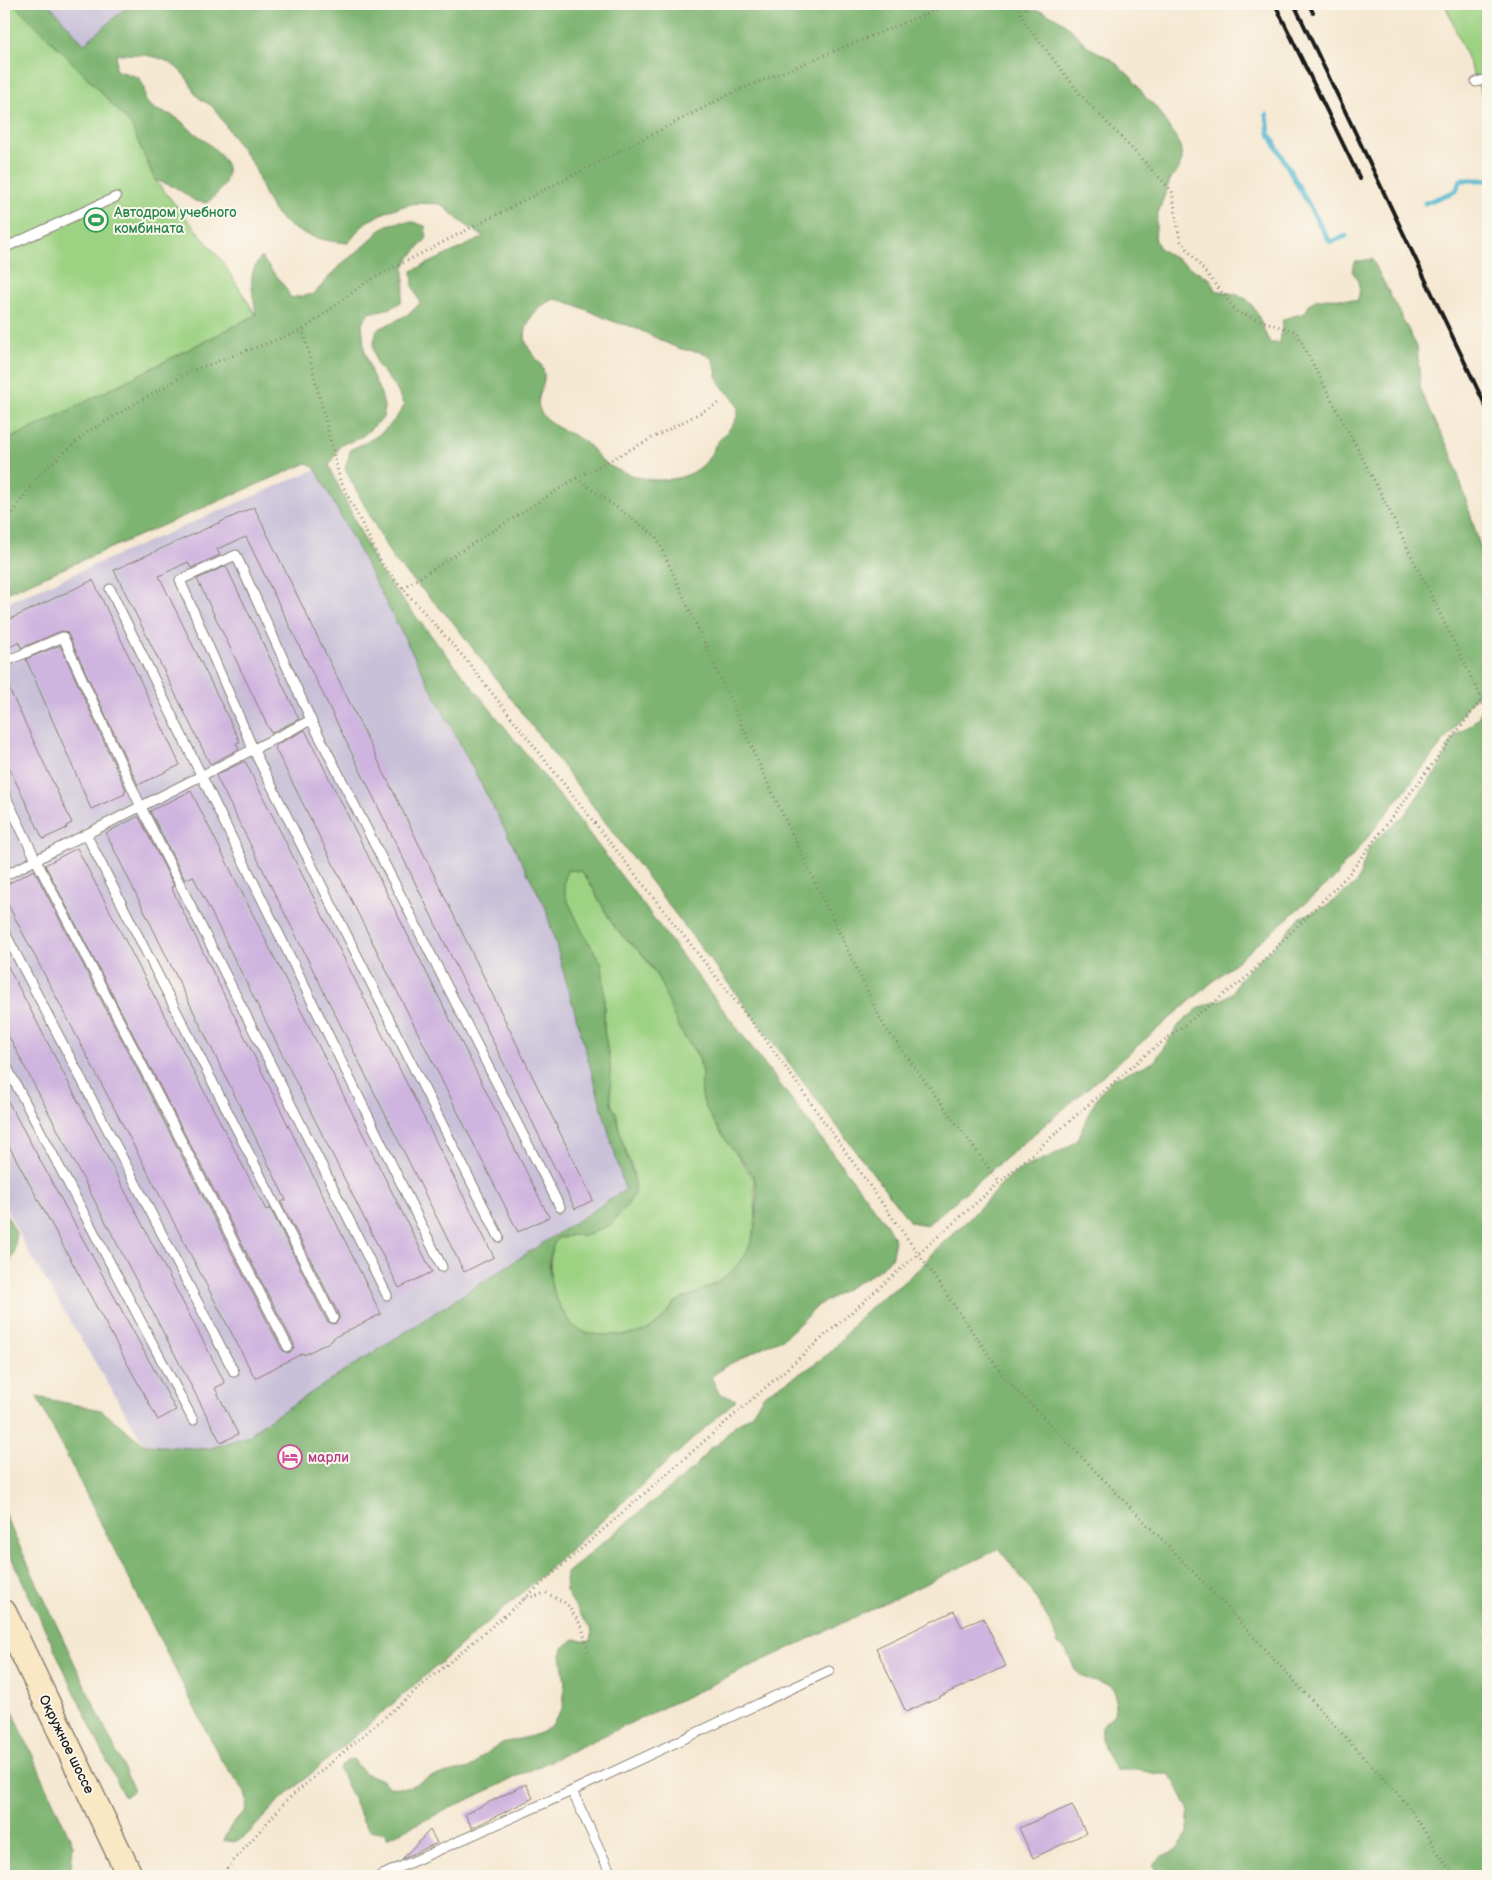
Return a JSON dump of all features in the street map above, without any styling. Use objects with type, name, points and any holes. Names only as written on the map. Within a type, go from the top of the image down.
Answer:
[{"type":"main road","name":"Окружное шоссе","points":[[4,1613],[130,1876]]},
{"type":"lane","points":[[1476,82],[1488,79]]},
{"type":"lane","points":[[4,248],[116,197]]},
{"type":"lane","points":[[499,1237],[253,749],[180,580],[236,555],[311,720],[560,1207]]},
{"type":"lane","points":[[110,589],[442,1267]]},
{"type":"lane","points":[[4,662],[63,637],[140,807],[387,1295]]},
{"type":"lane","points":[[4,876],[311,720]]},
{"type":"lane","points":[[4,793],[36,860],[288,1347]]},
{"type":"lane","points":[[86,834],[334,1318]]},
{"type":"lane","points":[[4,931],[234,1372]]},
{"type":"lane","points":[[4,1062],[193,1420]]},
{"type":"lane","points":[[380,1876],[572,1791],[829,1671]]},
{"type":"lane","points":[[572,1791],[612,1876]]},
{"type":"path","points":[[4,525],[38,476],[86,433],[192,371],[303,330],[366,282],[734,92],[950,4]]},
{"type":"path","points":[[1016,4],[1026,24],[1080,94],[1172,191],[1180,240],[1238,313],[1296,332],[1377,486],[1482,699],[1488,722]]},
{"type":"path","points":[[303,330],[340,480],[384,566],[466,660],[766,1040],[919,1254],[1004,1377],[1202,1581],[1407,1804],[1453,1876]]},
{"type":"path","points":[[403,588],[576,478],[719,403]]},
{"type":"path","points":[[576,478],[656,536],[774,797],[884,1026],[1000,1183]]},
{"type":"path","points":[[220,1876],[287,1800],[524,1599],[1144,1056],[1254,970],[1348,875],[1488,693]]},
{"type":"path","points":[[524,1599],[546,1593],[567,1604],[582,1627],[589,1655]]},
{"type":"shaded area","points":[[49,4],[130,4],[84,44]]},
{"type":"shaded area","points":[[316,469],[545,906],[625,1190],[255,1429],[250,1436],[207,1449],[145,1445],[26,1248],[4,1204],[4,604]]},
{"type":"green space","name":"Автодром учебного комбината","points":[[4,4],[14,4],[85,75],[131,125],[155,180],[222,261],[256,315],[40,425],[4,441]]},
{"type":"green space","points":[[14,4],[49,4],[84,44],[130,4],[1026,4],[1029,10],[1041,11],[1063,22],[1090,48],[1111,59],[1131,77],[1146,98],[1155,106],[1180,144],[1182,160],[1178,171],[1170,180],[1157,216],[1155,239],[1160,249],[1211,280],[1215,290],[1239,295],[1251,303],[1270,343],[1280,343],[1283,319],[1305,313],[1311,303],[1316,300],[1334,298],[1357,301],[1359,285],[1352,271],[1355,262],[1372,259],[1417,347],[1421,393],[1452,455],[1488,572],[1488,679],[1484,689],[1466,707],[1455,727],[1352,857],[1343,865],[1337,876],[927,1225],[910,1222],[452,621],[393,559],[345,469],[351,449],[382,432],[404,406],[397,390],[376,363],[373,346],[377,330],[409,314],[420,303],[413,287],[412,271],[484,237],[460,221],[441,204],[415,203],[390,210],[366,222],[348,243],[309,236],[298,231],[279,217],[271,207],[250,160],[215,110],[194,93],[189,82],[180,71],[165,60],[156,57],[117,54],[115,70],[138,77],[144,87],[146,100],[149,104],[157,110],[180,120],[212,146],[225,163],[227,171],[226,181],[219,191],[207,203],[195,201],[175,187],[155,180],[131,125],[85,75]],"holes":[[[555,299],[633,327],[678,348],[706,354],[712,359],[718,378],[737,405],[738,411],[735,422],[718,441],[710,456],[700,468],[687,475],[665,480],[651,480],[629,474],[615,469],[604,462],[581,439],[546,419],[538,404],[544,379],[543,370],[540,362],[527,345],[525,338],[528,323],[537,311]]]},
{"type":"green space","points":[[1445,4],[1488,4],[1488,110]]},
{"type":"green space","points":[[413,222],[425,226],[427,238],[404,266],[404,289],[401,302],[391,308],[369,313],[362,323],[364,348],[384,406],[383,418],[364,435],[353,441],[341,444],[329,466],[378,569],[575,815],[887,1225],[895,1241],[891,1259],[877,1271],[819,1305],[783,1339],[726,1366],[711,1377],[719,1393],[736,1400],[529,1587],[278,1802],[245,1837],[234,1842],[223,1840],[234,1821],[245,1812],[247,1801],[244,1790],[221,1760],[37,1397],[101,1410],[145,1445],[207,1449],[250,1436],[255,1429],[625,1190],[545,906],[316,469],[307,463],[4,594],[4,441],[40,425],[256,315],[252,292],[252,278],[256,264],[261,257],[285,287],[291,298],[314,294],[340,265],[387,225]],"holes":[[[567,870],[581,871],[614,926],[641,953],[654,971],[680,1030],[699,1058],[701,1064],[702,1095],[705,1106],[729,1145],[749,1169],[756,1186],[755,1227],[752,1239],[741,1261],[723,1278],[676,1302],[657,1324],[651,1328],[631,1334],[594,1334],[584,1332],[575,1327],[559,1304],[550,1276],[550,1256],[557,1238],[588,1235],[611,1224],[628,1204],[634,1193],[635,1181],[621,1137],[616,1113],[611,1104],[610,1065],[604,1029],[602,964],[583,933],[565,895],[564,882]]]},
{"type":"green space","points":[[1488,693],[1488,1876],[1159,1876],[1153,1865],[1162,1856],[1178,1849],[1188,1833],[1189,1812],[1175,1782],[1168,1774],[1138,1770],[1116,1770],[1101,1738],[1101,1726],[1114,1714],[1116,1695],[1111,1685],[1092,1681],[1083,1677],[1075,1670],[1066,1650],[1058,1644],[1051,1624],[1031,1590],[999,1549],[387,1838],[386,1833],[370,1830],[366,1827],[339,1769],[343,1764],[353,1759],[364,1773],[380,1779],[389,1787],[407,1788],[430,1777],[470,1768],[480,1758],[502,1743],[532,1736],[553,1724],[563,1706],[565,1683],[561,1655],[563,1648],[574,1639],[591,1641],[592,1635],[591,1628],[581,1616],[566,1591],[566,1573],[695,1467],[711,1447],[717,1445],[734,1426],[750,1416],[764,1395],[809,1368],[832,1351],[859,1318],[877,1301],[899,1286],[922,1266],[933,1252],[969,1219],[1007,1179],[1021,1169],[1059,1152],[1075,1142],[1080,1135],[1090,1110],[1112,1079],[1154,1062],[1179,1025],[1200,1007],[1223,999],[1233,992],[1240,978],[1274,947],[1299,918],[1327,906],[1357,883],[1370,845],[1404,816],[1436,772],[1455,735],[1471,725],[1479,716]]},
{"type":"green space","points":[[567,870],[581,871],[590,883],[611,922],[620,934],[641,953],[665,989],[681,1032],[699,1058],[702,1089],[721,1132],[754,1179],[756,1223],[749,1250],[724,1278],[699,1292],[675,1302],[659,1322],[646,1331],[634,1335],[596,1335],[574,1327],[560,1306],[550,1284],[551,1247],[557,1238],[588,1235],[611,1224],[628,1204],[634,1193],[633,1171],[621,1137],[616,1113],[611,1104],[610,1065],[604,1029],[602,964],[583,933],[565,895],[564,882]]},
{"type":"green space","points":[[4,1209],[16,1233],[14,1254],[4,1279]]},
{"type":"green space","points":[[4,1513],[134,1790],[124,1797],[4,1542]]},
{"type":"green space","points":[[4,1692],[73,1845],[70,1876],[4,1876]]},
{"type":"building","points":[[254,507],[593,1200],[575,1209],[246,537],[217,549],[220,555],[191,568],[188,562],[159,576],[240,742],[236,743],[239,749],[210,764],[114,570]]},
{"type":"building","points":[[226,566],[299,719],[271,733],[197,579]]},
{"type":"building","points":[[93,580],[180,765],[138,785],[67,632],[61,631],[21,648],[19,642],[4,650],[4,622]]},
{"type":"building","points":[[60,645],[126,790],[124,791],[125,794],[91,809],[26,659]]},
{"type":"building","points":[[4,678],[72,823],[66,826],[67,828],[43,839],[4,757]]},
{"type":"building","points":[[305,730],[549,1217],[518,1232],[275,748],[276,745]]},
{"type":"building","points":[[245,761],[494,1257],[464,1272],[217,778],[216,775]]},
{"type":"building","points":[[191,791],[432,1272],[399,1288],[193,876],[185,880],[150,811]]},
{"type":"building","points":[[139,817],[174,886],[171,887],[381,1314],[304,1355],[303,1353],[255,1378],[4,897],[4,886],[34,870],[282,1350],[287,1353],[291,1352],[294,1344],[45,865],[77,848],[266,1210],[270,1208],[327,1321],[332,1324],[336,1323],[339,1315],[281,1202],[286,1200],[106,833]]},
{"type":"building","points":[[4,959],[225,1383],[215,1388],[238,1434],[221,1443],[4,1027]]},
{"type":"building","points":[[4,1094],[176,1410],[158,1420],[4,1137]]},
{"type":"building","points":[[954,1611],[962,1627],[983,1618],[1006,1666],[906,1712],[876,1648]]},
{"type":"building","points":[[526,1784],[533,1798],[472,1828],[465,1814]]},
{"type":"building","points":[[1072,1805],[1086,1833],[1033,1858],[1019,1828]]},
{"type":"building","points":[[430,1830],[437,1843],[402,1859]]},
{"type":"waterway","points":[[1267,115],[1269,133],[1326,236],[1331,242],[1346,236]]},
{"type":"waterway","points":[[1425,203],[1456,191],[1461,180],[1488,180]]},
{"type":"railway","points":[[1275,4],[1360,179]]},
{"type":"railway","points":[[1294,4],[1488,411]]},
{"type":"railway","points":[[1309,4],[1313,13]]},
{"type":"place","name":"Автодром учебного комбината","points":[[96,220]]},
{"type":"place","name":"марли","points":[[290,1457]]}]
